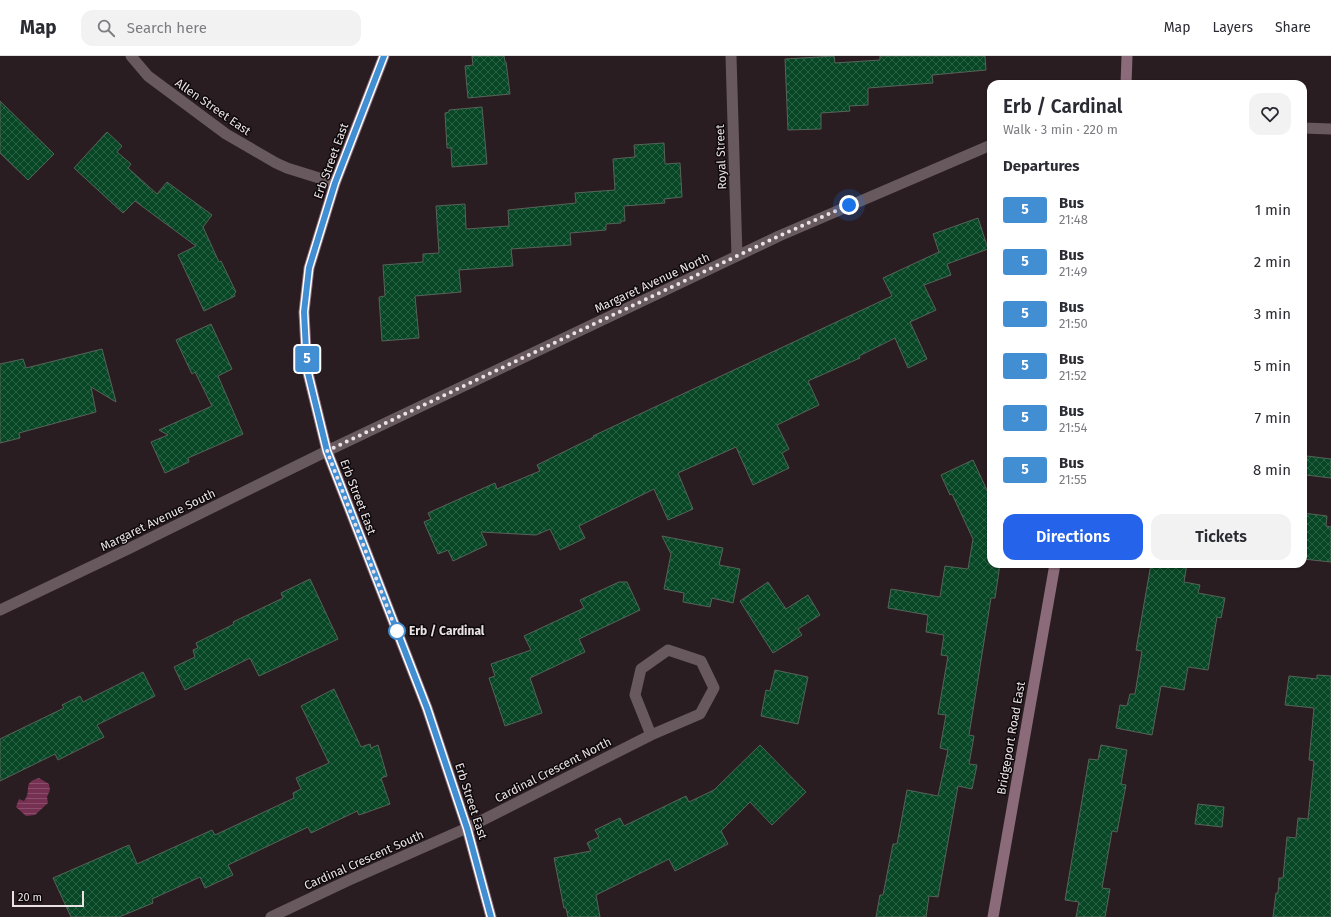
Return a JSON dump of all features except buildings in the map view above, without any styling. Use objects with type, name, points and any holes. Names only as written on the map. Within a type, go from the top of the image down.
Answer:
[{"type":"main road","name":"Erb Street East","points":[[384,56],[335,183],[309,268],[304,312],[307,369],[327,451],[427,708],[467,828],[491,917]]},
{"type":"main road","points":[[1126,80],[1127,56]]},
{"type":"main road","name":"Bridgeport Road East","points":[[993,917],[1054,568]]},
{"type":"street","name":"Allen Street East","points":[[131,56],[148,76],[226,134],[276,163],[335,183]]},
{"type":"street","name":"Royal Street","points":[[731,56],[737,256]]},
{"type":"street","points":[[1307,128],[1331,129]]},
{"type":"street","name":"Margaret Avenue North","points":[[327,451],[779,236],[987,147]]},
{"type":"street","name":"Margaret Avenue South","points":[[0,610],[327,451]]},
{"type":"street","name":"Cardinal Crescent North","points":[[467,828],[651,736],[700,714],[714,688],[700,661],[668,650],[641,669],[635,696],[651,736]]},
{"type":"street","name":"Cardinal Crescent South","points":[[271,917],[347,881],[467,828]]},
{"type":"shaded area","points":[[39,778],[49,784],[50,790],[47,797],[48,803],[35,815],[26,816],[16,807],[19,799],[24,801],[28,793],[30,782]]},
{"type":"bus line","name":"5","points":[[384,56],[335,183],[309,268],[304,312],[307,369],[327,451],[427,708],[467,828],[491,917]]},
{"type":"place","name":"Erb / Cardinal","points":[[397,631]]},
{"type":"route","points":[[397,631],[398,635],[327,451],[779,236],[849,205]]}]
